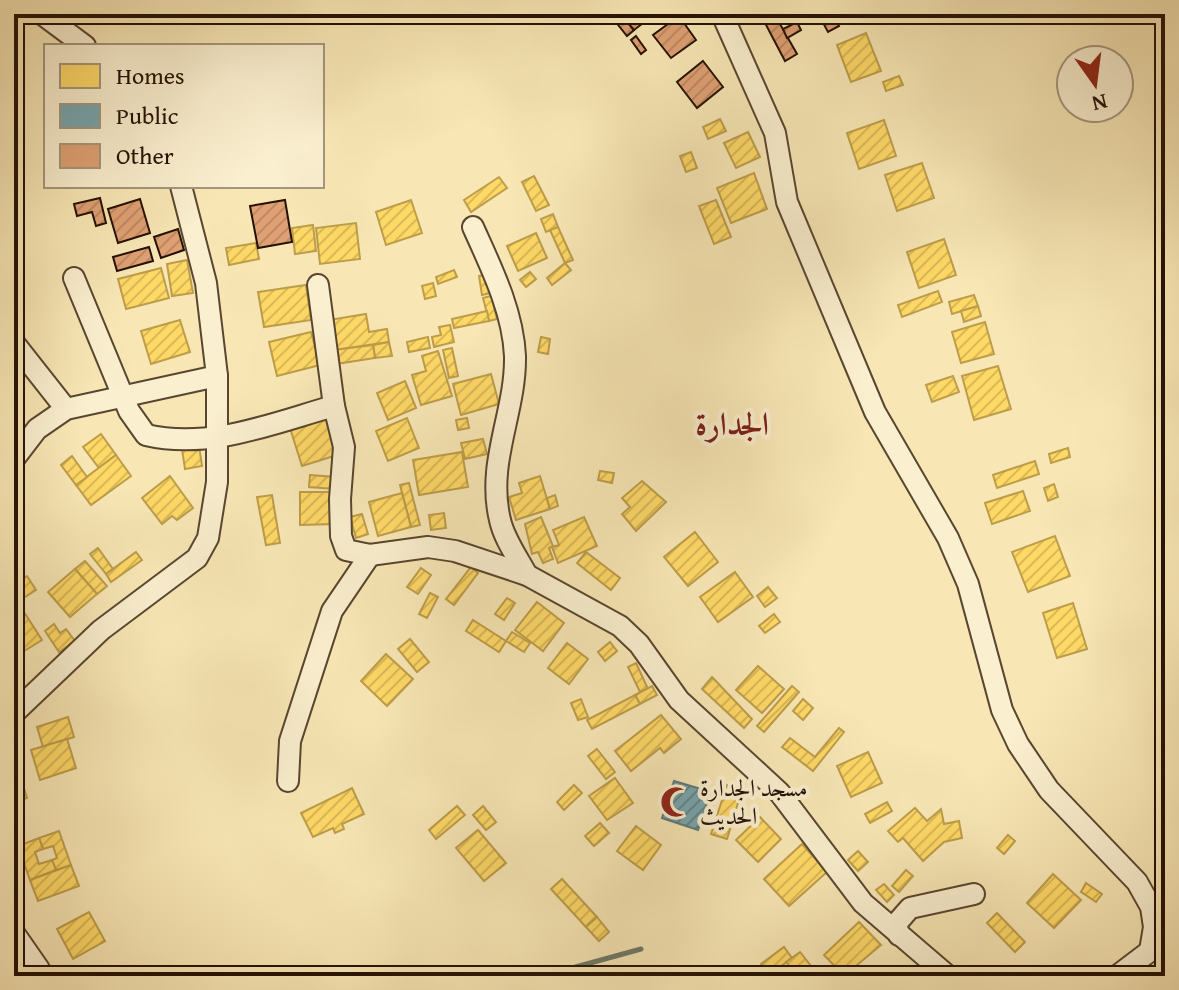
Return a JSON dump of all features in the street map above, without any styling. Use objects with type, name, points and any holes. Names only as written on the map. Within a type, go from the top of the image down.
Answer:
[{"type":"street","points":[[42,14],[82,44]]},
{"type":"street","points":[[722,14],[775,133],[787,202],[875,412],[948,538],[968,584],[1002,710],[1018,744],[1049,790],[1122,863],[1158,905],[1150,951],[1117,976]]},
{"type":"street","points":[[14,713],[89,640],[182,570],[205,546],[214,506],[218,438],[217,376],[206,283],[182,188]]},
{"type":"street","points":[[473,227],[494,273],[514,342],[512,394],[494,481],[500,523],[527,575]]},
{"type":"street","points":[[74,278],[123,395],[146,435],[167,440],[218,438],[334,406]]},
{"type":"street","points":[[318,285],[334,406],[344,447],[340,499],[343,545],[349,553],[370,555],[438,547],[527,575],[620,626],[639,644],[679,700],[779,792],[863,903],[948,976]]},
{"type":"street","points":[[14,343],[66,409]]},
{"type":"street","points":[[14,459],[37,429],[66,409],[217,376]]},
{"type":"street","points":[[288,781],[290,741],[332,611],[370,555]]},
{"type":"street","points":[[899,935],[896,924],[910,908],[974,894]]},
{"type":"street","points":[[14,933],[39,969]]},
{"type":"building: Homes","points":[[866,33],[881,71],[851,82],[837,45]]},
{"type":"building: Homes","points":[[899,76],[903,85],[886,91],[883,82]]},
{"type":"building: Homes","points":[[720,119],[726,131],[708,139],[703,127]]},
{"type":"building: Homes","points":[[884,120],[896,156],[859,169],[847,133]]},
{"type":"building: Homes","points":[[748,132],[760,157],[736,168],[724,143]]},
{"type":"building: Homes","points":[[691,152],[697,168],[686,172],[680,156]]},
{"type":"building: Homes","points":[[922,163],[934,198],[897,211],[885,175]]},
{"type":"building: Homes","points":[[754,173],[767,209],[731,223],[717,188]]},
{"type":"building: Homes","points":[[534,176],[549,205],[536,211],[522,182]]},
{"type":"building: Homes","points":[[499,177],[507,188],[471,212],[464,200]]},
{"type":"building: Homes","points":[[411,200],[422,233],[386,245],[376,212]]},
{"type":"building: Homes","points":[[716,200],[731,237],[714,244],[699,206]]},
{"type":"building: Homes","points":[[553,214],[558,227],[546,232],[541,219]]},
{"type":"building: Homes","points":[[356,223],[360,259],[320,264],[316,228]]},
{"type":"building: Homes","points":[[313,225],[316,251],[295,254],[292,228]]},
{"type":"building: Homes","points":[[558,227],[573,260],[565,263],[550,230]]},
{"type":"building: Homes","points":[[536,233],[547,258],[518,271],[507,246]]},
{"type":"building: Homes","points":[[944,239],[956,275],[919,288],[907,252]]},
{"type":"building: Homes","points":[[256,243],[259,259],[229,265],[226,248]]},
{"type":"building: Homes","points":[[187,260],[193,293],[172,296],[167,264]]},
{"type":"building: Homes","points":[[565,263],[571,270],[552,285],[547,278]]},
{"type":"building: Homes","points":[[161,268],[169,298],[126,309],[118,279]]},
{"type":"building: Homes","points":[[454,270],[457,277],[438,284],[436,277]]},
{"type":"building: Homes","points":[[530,272],[536,279],[526,287],[520,280]]},
{"type":"building: Homes","points":[[487,274],[491,293],[482,295],[479,276]]},
{"type":"building: Homes","points":[[433,283],[436,296],[425,299],[422,286]]},
{"type":"building: Homes","points":[[306,285],[311,320],[264,327],[258,292]]},
{"type":"building: Homes","points":[[938,291],[942,302],[902,317],[898,305]]},
{"type":"building: Homes","points":[[974,295],[978,306],[952,314],[949,302]]},
{"type":"building: Homes","points":[[491,296],[497,319],[489,321],[483,298]]},
{"type":"building: Homes","points":[[978,306],[981,316],[964,322],[961,311]]},
{"type":"building: Homes","points":[[487,311],[489,321],[454,328],[452,319]]},
{"type":"building: Homes","points":[[366,314],[369,332],[387,329],[389,342],[334,350],[329,320]]},
{"type":"building: Homes","points":[[180,320],[190,352],[151,364],[141,331]]},
{"type":"building: Homes","points":[[985,322],[994,354],[961,363],[952,332]]},
{"type":"building: Homes","points":[[450,325],[454,342],[434,347],[432,337],[441,335],[439,327]]},
{"type":"building: Homes","points":[[311,332],[320,365],[277,376],[269,342]]},
{"type":"building: Homes","points":[[428,337],[430,348],[409,352],[407,342]]},
{"type":"building: Homes","points":[[541,337],[550,339],[548,354],[538,352]]},
{"type":"building: Homes","points":[[389,342],[392,356],[375,358],[373,345]]},
{"type":"building: Homes","points":[[373,345],[375,358],[336,364],[334,350]]},
{"type":"building: Homes","points":[[452,348],[458,376],[449,378],[443,350]]},
{"type":"building: Homes","points":[[438,351],[452,396],[421,405],[412,375],[426,371],[422,356]]},
{"type":"building: Homes","points":[[998,366],[1011,409],[974,420],[962,376]]},
{"type":"building: Homes","points":[[491,374],[499,404],[461,415],[453,384]]},
{"type":"building: Homes","points":[[953,376],[959,392],[932,402],[926,385]]},
{"type":"building: Homes","points":[[405,381],[416,408],[388,420],[377,393]]},
{"type":"building: Homes","points":[[325,417],[337,455],[302,466],[290,428]]},
{"type":"building: Homes","points":[[407,418],[419,448],[388,461],[376,431]]},
{"type":"building: Homes","points":[[467,418],[469,428],[458,430],[456,420]]},
{"type":"building: Homes","points":[[101,434],[116,455],[99,468],[83,447]]},
{"type":"building: Homes","points":[[483,439],[487,454],[465,459],[461,443]]},
{"type":"building: Homes","points":[[199,446],[202,466],[185,469],[182,449]]},
{"type":"building: Homes","points":[[1068,448],[1070,457],[1051,463],[1049,454]]},
{"type":"building: Homes","points":[[462,452],[468,487],[419,495],[413,460]]},
{"type":"building: Homes","points":[[116,455],[131,476],[91,505],[76,485]]},
{"type":"building: Homes","points":[[72,456],[87,477],[76,485],[61,465]]},
{"type":"building: Homes","points":[[1035,461],[1039,474],[997,488],[993,475]]},
{"type":"building: Homes","points":[[600,471],[614,473],[612,483],[598,480]]},
{"type":"building: Homes","points":[[310,475],[336,477],[334,489],[309,487]]},
{"type":"building: Homes","points":[[170,476],[193,508],[177,520],[172,516],[162,524],[142,498]]},
{"type":"building: Homes","points":[[540,476],[550,509],[516,520],[509,497],[522,493],[519,483]]},
{"type":"building: Homes","points":[[642,481],[666,502],[636,531],[622,514],[630,507],[622,498]]},
{"type":"building: Homes","points":[[409,483],[420,525],[411,527],[400,485]]},
{"type":"building: Homes","points":[[1054,484],[1058,497],[1048,501],[1044,488]]},
{"type":"building: Homes","points":[[1023,491],[1030,511],[992,524],[985,503]]},
{"type":"building: Homes","points":[[300,492],[334,492],[335,524],[300,525]]},
{"type":"building: Homes","points":[[402,493],[411,527],[378,536],[369,502]]},
{"type":"building: Homes","points":[[272,495],[280,543],[266,545],[257,497]]},
{"type":"building: Homes","points":[[555,495],[558,506],[550,509],[547,498]]},
{"type":"building: Homes","points":[[444,513],[446,528],[431,530],[429,515]]},
{"type":"building: Homes","points":[[362,514],[368,534],[356,538],[350,517]]},
{"type":"building: Homes","points":[[541,517],[553,546],[549,548],[553,559],[543,563],[538,552],[532,554],[525,524]]},
{"type":"building: Homes","points":[[584,517],[597,546],[558,563],[552,547],[559,545],[553,530]]},
{"type":"building: Homes","points":[[695,532],[718,562],[688,586],[664,557]]},
{"type":"building: Homes","points":[[1055,536],[1070,576],[1028,592],[1012,552]]},
{"type":"building: Homes","points":[[98,548],[113,569],[106,574],[90,554]]},
{"type":"building: Homes","points":[[136,552],[142,560],[111,582],[106,574]]},
{"type":"building: Homes","points":[[586,552],[620,578],[611,590],[577,563]]},
{"type":"building: Homes","points":[[85,561],[107,586],[97,594],[75,569]]},
{"type":"building: Homes","points":[[471,567],[478,573],[454,605],[446,599]]},
{"type":"building: Homes","points":[[421,568],[431,575],[418,594],[407,587]]},
{"type":"building: Homes","points":[[75,569],[97,594],[70,617],[48,592]]},
{"type":"building: Homes","points":[[735,572],[753,597],[718,622],[700,597]]},
{"type":"building: Homes","points":[[27,576],[36,590],[14,604],[14,584]]},
{"type":"building: Homes","points":[[768,587],[777,598],[765,607],[757,596]]},
{"type":"building: Homes","points":[[430,593],[438,597],[427,618],[419,614]]},
{"type":"building: Homes","points":[[507,598],[515,603],[504,620],[495,614]]},
{"type":"building: Homes","points":[[537,602],[564,623],[543,651],[515,630]]},
{"type":"building: Homes","points":[[1073,603],[1087,649],[1057,658],[1043,613]]},
{"type":"building: Homes","points":[[24,612],[42,640],[16,656],[14,618]]},
{"type":"building: Homes","points":[[774,614],[780,622],[765,633],[759,626]]},
{"type":"building: Homes","points":[[473,620],[506,641],[499,652],[466,631]]},
{"type":"building: Homes","points":[[54,624],[60,633],[66,629],[75,641],[59,652],[45,631]]},
{"type":"building: Homes","points":[[512,632],[530,643],[524,652],[506,641]]},
{"type":"building: Homes","points":[[410,639],[429,662],[417,672],[398,649]]},
{"type":"building: Homes","points":[[610,642],[617,651],[605,661],[598,652]]},
{"type":"building: Homes","points":[[567,643],[588,659],[569,684],[548,668]]},
{"type":"building: Homes","points":[[386,654],[413,679],[387,706],[361,681]]},
{"type":"building: Homes","points":[[636,663],[648,689],[640,692],[628,667]]},
{"type":"building: Homes","points":[[758,666],[784,689],[762,713],[736,690]]},
{"type":"building: Homes","points":[[712,677],[752,719],[744,728],[702,689]]},
{"type":"building: Homes","points":[[652,686],[657,695],[640,704],[635,695]]},
{"type":"building: Homes","points":[[792,686],[799,692],[764,732],[757,726]]},
{"type":"building: Homes","points":[[635,695],[640,704],[592,729],[587,720]]},
{"type":"building: Homes","points":[[581,699],[588,717],[578,720],[571,703]]},
{"type":"building: Homes","points":[[803,699],[813,708],[803,720],[793,711]]},
{"type":"building: Homes","points":[[661,715],[681,739],[664,753],[660,748],[631,771],[615,751]]},
{"type":"building: Homes","points":[[68,717],[74,737],[43,747],[37,727]]},
{"type":"building: Homes","points":[[839,728],[844,732],[813,771],[782,747],[790,738],[815,757]]},
{"type":"building: Homes","points":[[67,739],[76,768],[40,780],[31,750]]},
{"type":"building: Homes","points":[[597,749],[615,772],[606,779],[588,756]]},
{"type":"building: Homes","points":[[868,752],[882,783],[851,797],[837,766]]},
{"type":"building: Homes","points":[[17,766],[27,798],[14,802],[14,767]]},
{"type":"building: Homes","points":[[615,778],[633,803],[607,820],[589,796]]},
{"type":"building: Homes","points":[[574,785],[582,793],[564,810],[557,802]]},
{"type":"building: Homes","points":[[727,785],[742,790],[727,839],[711,834]]},
{"type":"building: Homes","points":[[352,788],[364,814],[342,824],[344,829],[335,833],[333,828],[313,837],[301,813]]},
{"type":"building: Homes","points":[[887,802],[892,811],[870,823],[865,814]]},
{"type":"building: Homes","points":[[457,806],[465,815],[436,839],[429,830]]},
{"type":"building: Homes","points":[[483,806],[496,822],[486,830],[473,815]]},
{"type":"building: Homes","points":[[915,808],[927,821],[941,809],[944,824],[959,821],[962,838],[944,842],[923,861],[903,838],[898,842],[888,831]]},
{"type":"building: Homes","points":[[760,817],[781,839],[758,862],[736,840]]},
{"type":"building: Homes","points":[[600,823],[609,833],[594,846],[585,836]]},
{"type":"building: Homes","points":[[636,826],[661,845],[643,870],[617,851]]},
{"type":"building: Homes","points":[[478,830],[506,863],[484,881],[456,848]]},
{"type":"building: Homes","points":[[59,831],[71,865],[56,870],[52,860],[57,858],[53,846],[43,849],[39,838]]},
{"type":"building: Homes","points":[[1008,835],[1015,841],[1004,854],[997,848]]},
{"type":"building: Homes","points":[[39,838],[43,849],[35,852],[39,864],[52,860],[56,870],[30,880],[18,846]]},
{"type":"building: Homes","points":[[802,844],[827,872],[789,906],[764,879]]},
{"type":"building: Homes","points":[[858,851],[868,862],[858,871],[848,860]]},
{"type":"building: Homes","points":[[71,865],[79,886],[38,901],[30,880]]},
{"type":"building: Homes","points":[[906,870],[913,876],[899,892],[892,886]]},
{"type":"building: Homes","points":[[1053,874],[1081,900],[1054,928],[1027,903]]},
{"type":"building: Homes","points":[[562,879],[597,917],[586,927],[551,889]]},
{"type":"building: Homes","points":[[1086,883],[1102,894],[1096,902],[1081,892]]},
{"type":"building: Homes","points":[[884,884],[894,895],[887,902],[876,890]]},
{"type":"building: Homes","points":[[89,912],[105,941],[73,959],[57,929]]},
{"type":"building: Homes","points":[[997,913],[1025,942],[1015,952],[987,923]]},
{"type":"building: Homes","points":[[597,917],[609,932],[599,941],[586,927]]},
{"type":"building: Homes","points":[[859,922],[881,945],[844,976],[824,955]]},
{"type":"building: Homes","points":[[784,947],[792,958],[769,975],[761,964]]},
{"type":"building: Homes","points":[[800,952],[818,975],[806,976],[800,968],[794,972],[786,962]]},
{"type":"building: Public","points":[[674,781],[711,792],[698,830],[662,818]]},
{"type":"building: Other","points":[[621,14],[634,30],[627,36],[611,16]]},
{"type":"building: Other","points":[[638,14],[655,14],[634,30],[627,22]]},
{"type":"building: Other","points":[[833,14],[839,26],[828,32],[821,19]]},
{"type":"building: Other","points":[[679,16],[696,40],[671,58],[653,35]]},
{"type":"building: Other","points":[[776,17],[797,54],[785,61],[765,23]]},
{"type":"building: Other","points":[[797,22],[801,30],[787,38],[783,29]]},
{"type":"building: Other","points":[[636,36],[646,50],[641,54],[631,40]]},
{"type":"building: Other","points":[[703,61],[723,87],[697,108],[677,82]]},
{"type":"building: Other","points":[[100,198],[106,223],[96,226],[92,212],[77,216],[74,204]]},
{"type":"building: Other","points":[[140,199],[150,233],[118,243],[108,209]]},
{"type":"building: Other","points":[[285,200],[292,242],[258,248],[250,206]]},
{"type":"building: Other","points":[[178,229],[184,250],[161,258],[154,237]]},
{"type":"building: Other","points":[[149,247],[153,261],[117,271],[113,257]]},
{"type":"waterway","points":[[543,976],[641,949]]},
{"type":"place","name":"مسجد الجدارة الحديث","points":[[676,802]]},
{"type":"district","name":"الجدارة","points":[[732,424]]}]
